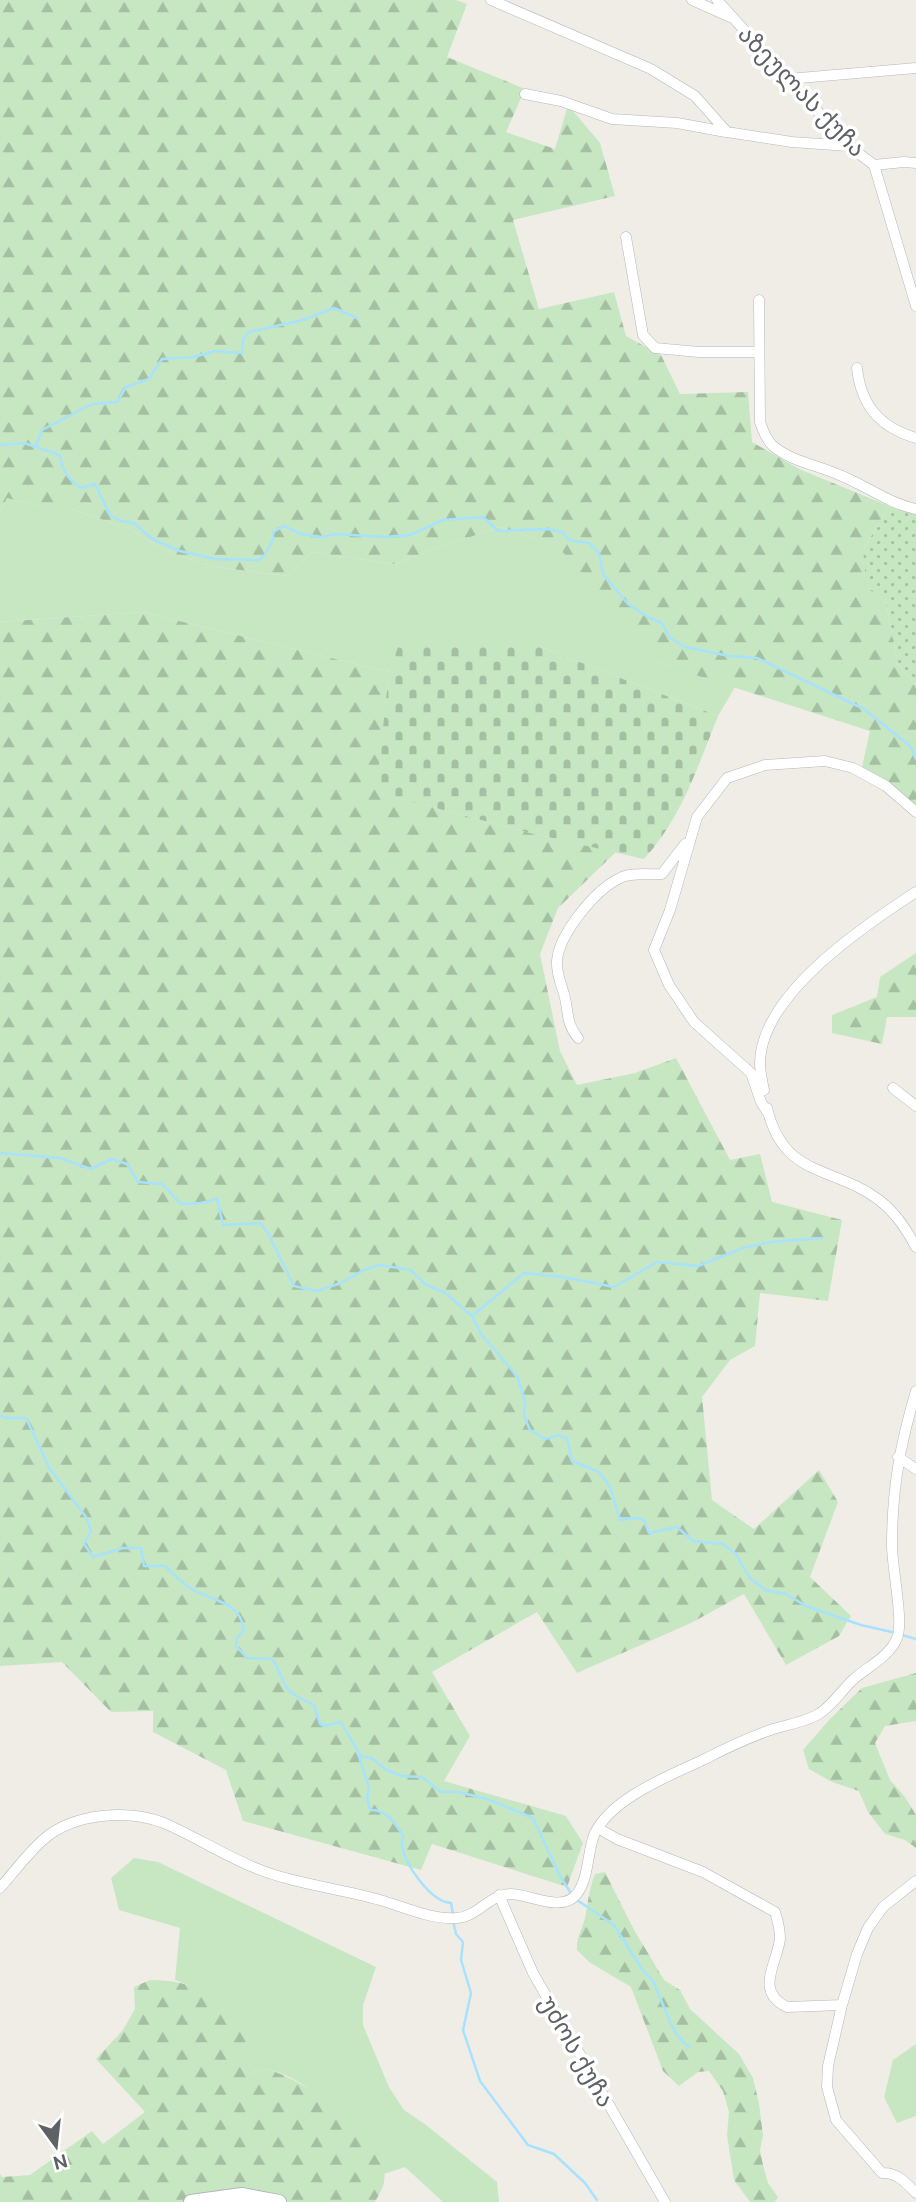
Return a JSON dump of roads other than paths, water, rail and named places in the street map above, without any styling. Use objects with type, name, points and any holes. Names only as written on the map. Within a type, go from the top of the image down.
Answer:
[{"type":"main road","points":[[191,2202],[242,2195],[279,2202]]},
{"type":"street","points":[[491,0],[651,69],[695,96],[727,132]]},
{"type":"street","points":[[692,0],[733,19]]},
{"type":"street","name":"აზეულას ქუჩა","points":[[717,0],[849,146],[874,165],[916,306]]},
{"type":"street","points":[[788,79],[916,68]]},
{"type":"street","points":[[525,94],[561,101],[612,119],[677,124],[792,142],[849,146]]},
{"type":"street","points":[[874,165],[916,163]]},
{"type":"street","points":[[625,237],[643,335],[655,348],[699,352],[760,352]]},
{"type":"street","points":[[760,300],[760,422],[764,433],[773,445],[802,462],[837,473],[891,501],[916,509]]},
{"type":"street","points":[[858,368],[859,389],[870,408],[889,427],[916,438]]},
{"type":"street","points":[[916,812],[886,786],[853,768],[825,761],[765,765],[727,778],[697,817],[689,837],[670,910],[654,950],[669,985],[694,1022],[751,1073],[761,1102],[784,1149],[811,1168],[879,1200],[901,1221],[916,1247]]},
{"type":"street","points":[[578,1038],[569,1026],[558,975],[557,959],[568,928],[600,893],[621,877],[662,874],[689,837]]},
{"type":"street","points":[[768,1113],[760,1063],[763,1043],[778,1009],[802,980],[890,909],[916,892]]},
{"type":"street","points":[[894,1088],[916,1105]]},
{"type":"street","points":[[0,1888],[43,1840],[56,1831],[101,1816],[131,1816],[159,1821],[254,1868],[278,1876],[438,1916],[464,1917],[499,1895],[512,1894],[557,1903],[566,1902],[576,1895],[580,1888],[598,1828],[617,1807],[664,1779],[726,1748],[821,1714],[852,1680],[896,1642],[900,1625],[892,1543],[898,1457],[916,1391]]},
{"type":"street","points":[[898,1457],[916,1469]]},
{"type":"street","points":[[598,1828],[617,1839],[703,1872],[775,1912],[780,1941],[769,1974],[774,1997],[787,2007],[842,2005]]},
{"type":"street","points":[[916,1881],[874,1917],[857,1954],[828,2066],[827,2087],[836,2120],[882,2173],[890,2172],[905,2181],[916,2193]]},
{"type":"street","name":"უძოს ქუჩა","points":[[499,1895],[533,1973],[665,2202]]},
{"type":"waterway","points":[[36,446],[42,430],[92,404],[117,402],[126,387],[149,379],[162,359],[194,357],[214,351],[242,353],[243,339],[249,332],[303,320],[334,308],[357,318]]},
{"type":"waterway","points":[[0,445],[24,443],[60,455],[64,470],[77,485],[81,488],[95,484],[110,515],[121,521],[134,523],[152,539],[180,551],[215,559],[258,560],[264,556],[273,540],[273,532],[284,526],[301,534],[322,537],[335,534],[385,537],[410,535],[443,520],[483,517],[498,531],[549,529],[562,532],[569,540],[589,543],[599,553],[603,574],[628,604],[662,623],[670,638],[685,647],[729,656],[757,658],[864,709],[910,746],[916,759]]},
{"type":"waterway","points":[[0,1153],[60,1158],[91,1169],[112,1159],[127,1164],[138,1182],[162,1184],[181,1204],[217,1199],[223,1225],[260,1223],[268,1233],[294,1286],[317,1291],[380,1265],[411,1270],[426,1285],[444,1292],[472,1316],[481,1334],[517,1376],[525,1401],[524,1416],[530,1430],[545,1439],[558,1435],[567,1438],[572,1461],[599,1472],[610,1487],[620,1520],[644,1520],[649,1533],[677,1527],[693,1541],[723,1544],[736,1554],[749,1577],[765,1590],[786,1594],[806,1606],[861,1625],[896,1633]]},
{"type":"waterway","points":[[472,1316],[524,1273],[614,1287],[657,1262],[698,1266],[743,1248],[771,1242],[822,1238]]},
{"type":"waterway","points":[[0,1415],[6,1418],[26,1418],[50,1469],[86,1517],[91,1531],[84,1544],[93,1557],[123,1548],[141,1548],[144,1566],[165,1566],[190,1588],[230,1607],[237,1613],[244,1630],[237,1638],[236,1646],[247,1658],[272,1659],[288,1689],[314,1705],[320,1724],[325,1726],[341,1722],[357,1750],[369,1788],[367,1798],[370,1810],[386,1814],[393,1821],[403,1835],[402,1845],[408,1863],[427,1890],[451,1903],[453,1914]]},
{"type":"waterway","points":[[902,1635],[916,1639]]},
{"type":"waterway","points":[[359,1755],[373,1759],[385,1769],[401,1776],[422,1777],[441,1792],[459,1792],[487,1799],[533,1818],[560,1876],[572,1895]]},
{"type":"waterway","points":[[577,1900],[614,1925],[641,1968],[653,1981],[671,2024],[679,2038],[689,2047]]},
{"type":"waterway","points":[[453,1921],[456,1934],[463,1942],[461,1960],[471,1993],[463,2030],[480,2081],[528,2145],[554,2154],[585,2183],[597,2200]]}]
